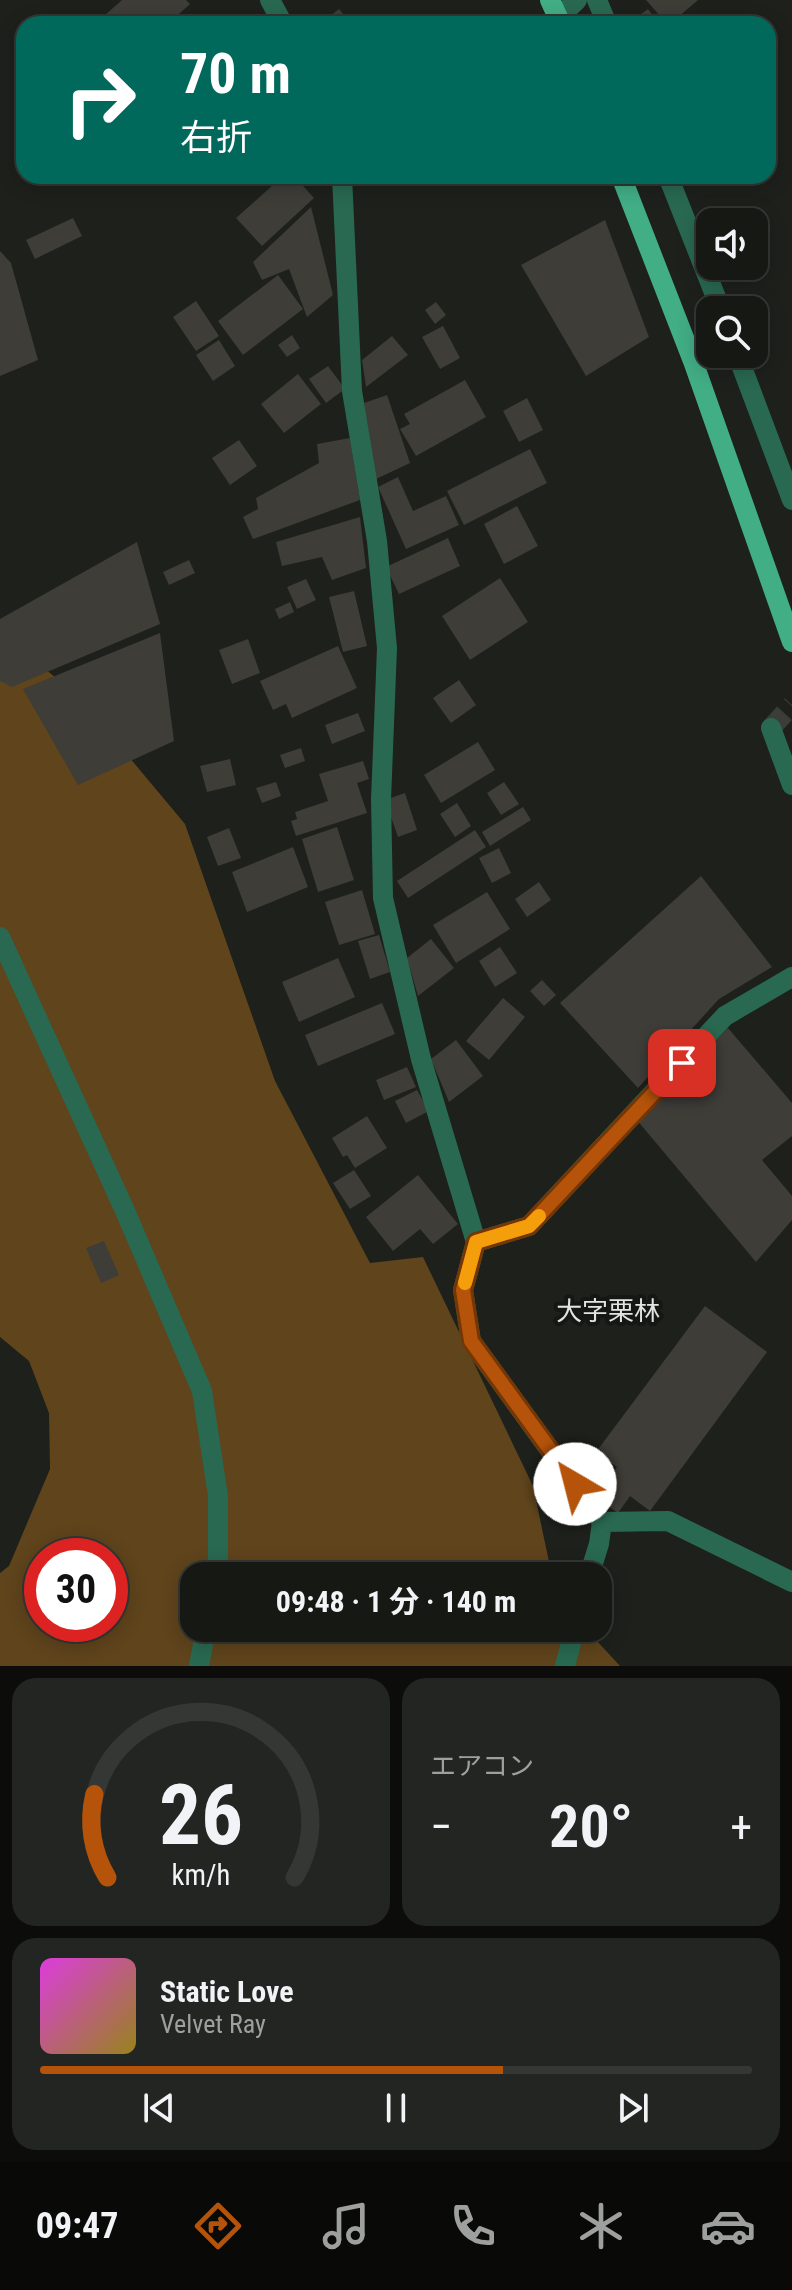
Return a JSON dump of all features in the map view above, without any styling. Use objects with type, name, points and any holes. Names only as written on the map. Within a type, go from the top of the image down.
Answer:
[{"type":"main road","points":[[624,184],[693,361],[792,642]]},
{"type":"street","points":[[560,16],[577,0]]},
{"type":"street","points":[[342,184],[352,391],[377,541],[387,648],[381,800],[383,898],[421,1059],[476,1242],[463,1290],[471,1341],[602,1522],[593,1562]]},
{"type":"street","points":[[671,184],[715,296]]},
{"type":"street","points":[[742,368],[792,500]]},
{"type":"street","points":[[771,728],[792,785]]},
{"type":"street","points":[[0,937],[126,1213],[202,1391],[218,1496],[218,1562]]},
{"type":"street","points":[[476,1242],[529,1226],[725,1016],[792,977]]},
{"type":"street","points":[[602,1522],[668,1521],[792,1582]]},
{"type":"street","points":[[199,1666],[203,1642]]},
{"type":"street","points":[[565,1666],[571,1642]]},
{"type":"shaded area","points":[[0,632],[78,696],[185,824],[275,1081],[370,1263],[423,1257],[533,1486],[549,1562],[180,1562],[180,1642],[598,1642],[620,1666],[0,1666],[0,1573],[9,1566],[50,1469],[49,1413],[29,1361],[0,1337]]},
{"type":"building","points":[[122,0],[186,0],[190,4],[177,16],[105,15]]},
{"type":"building","points":[[646,0],[698,0],[679,16],[660,16]]},
{"type":"building","points":[[339,9],[345,16],[330,16]]},
{"type":"building","points":[[648,9],[653,16],[638,16]]},
{"type":"building","points":[[274,184],[301,184],[314,198],[262,246],[236,218]]},
{"type":"building","points":[[311,207],[333,295],[307,317],[289,269],[262,280],[253,262]]},
{"type":"building","points":[[73,218],[82,236],[35,259],[26,240]]},
{"type":"building","points":[[605,220],[649,337],[586,376],[521,265]]},
{"type":"building","points":[[0,251],[11,263],[38,360],[0,376]]},
{"type":"building","points":[[278,275],[303,309],[243,355],[218,321]]},
{"type":"building","points":[[196,301],[219,336],[196,351],[173,317]]},
{"type":"building","points":[[436,302],[446,315],[435,324],[425,310]]},
{"type":"building","points":[[443,326],[460,358],[440,369],[422,337]]},
{"type":"building","points":[[292,335],[300,348],[287,357],[278,345]]},
{"type":"building","points":[[392,336],[408,355],[366,387],[362,360]]},
{"type":"building","points":[[219,340],[235,366],[213,381],[196,355]]},
{"type":"building","points":[[328,366],[345,389],[326,403],[309,379]]},
{"type":"building","points":[[298,374],[321,404],[284,433],[261,404]]},
{"type":"building","points":[[465,380],[486,417],[416,456],[400,429],[410,424],[404,414]]},
{"type":"building","points":[[387,395],[410,463],[376,479],[364,403]]},
{"type":"building","points":[[527,398],[543,430],[519,442],[503,411]]},
{"type":"building","points":[[350,438],[360,500],[253,539],[243,517],[258,509],[256,498],[319,463],[317,444]]},
{"type":"building","points":[[239,440],[257,466],[230,485],[212,458]]},
{"type":"building","points":[[530,449],[547,483],[464,525],[447,491]]},
{"type":"building","points":[[398,477],[413,511],[446,496],[459,525],[406,549],[378,487]]},
{"type":"building","points":[[517,506],[538,546],[504,564],[484,524]]},
{"type":"building","points":[[360,517],[366,568],[332,580],[322,557],[282,566],[276,542]]},
{"type":"building","points":[[448,538],[460,566],[399,594],[386,567]]},
{"type":"building","points":[[137,542],[160,624],[12,687],[0,681],[0,619]]},
{"type":"building","points":[[189,560],[195,573],[169,585],[163,572]]},
{"type":"building","points":[[500,578],[528,622],[470,660],[442,616]]},
{"type":"building","points":[[306,579],[316,600],[297,609],[287,587]]},
{"type":"building","points":[[354,591],[367,646],[343,652],[329,597]]},
{"type":"building","points":[[290,602],[294,612],[279,619],[275,609]]},
{"type":"building","points":[[160,633],[174,741],[78,785],[23,689]]},
{"type":"building","points":[[248,639],[260,673],[232,684],[219,650]]},
{"type":"building","points":[[338,646],[357,688],[292,718],[286,704],[273,710],[260,681]]},
{"type":"building","points":[[459,680],[476,705],[451,723],[433,698]]},
{"type":"building","points":[[358,713],[365,731],[332,744],[325,725]]},
{"type":"building","points":[[478,742],[495,770],[441,803],[424,775]]},
{"type":"building","points":[[301,748],[305,761],[285,768],[280,755]]},
{"type":"building","points":[[230,759],[236,785],[207,792],[200,766]]},
{"type":"building","points":[[363,761],[369,779],[357,783],[367,813],[296,836],[291,821],[297,819],[295,812],[328,801],[319,774]]},
{"type":"building","points":[[276,782],[281,796],[262,803],[256,788]]},
{"type":"building","points":[[504,782],[519,804],[501,815],[487,793]]},
{"type":"building","points":[[405,793],[417,830],[398,837],[385,800]]},
{"type":"building","points":[[457,803],[471,826],[455,837],[440,814]]},
{"type":"building","points":[[523,807],[531,820],[490,846],[482,832]]},
{"type":"building","points":[[337,827],[354,880],[318,892],[302,839]]},
{"type":"building","points":[[229,828],[241,858],[218,866],[207,837]]},
{"type":"building","points":[[475,830],[486,847],[408,898],[397,881]]},
{"type":"building","points":[[293,847],[308,887],[247,912],[232,872]]},
{"type":"building","points":[[499,848],[511,873],[492,883],[479,858]]},
{"type":"building","points":[[701,876],[772,967],[719,999],[638,1088],[560,1003]]},
{"type":"building","points":[[539,882],[551,900],[527,917],[515,899]]},
{"type":"building","points":[[362,890],[375,934],[339,945],[325,902]]},
{"type":"building","points":[[487,892],[510,929],[456,963],[433,925]]},
{"type":"building","points":[[379,935],[390,972],[370,979],[358,941]]},
{"type":"building","points":[[431,939],[454,968],[418,996],[407,958]]},
{"type":"building","points":[[500,947],[517,973],[495,987],[479,961]]},
{"type":"building","points":[[338,958],[355,997],[299,1022],[282,982]]},
{"type":"building","points":[[542,980],[556,995],[544,1006],[530,991]]},
{"type":"building","points":[[503,998],[525,1017],[489,1060],[466,1041]]},
{"type":"building","points":[[382,1003],[395,1034],[318,1066],[305,1035]]},
{"type":"building","points":[[728,1028],[792,1103],[792,1136],[762,1160],[792,1196],[792,1220],[756,1262],[636,1119]]},
{"type":"building","points":[[456,1040],[483,1076],[449,1102],[431,1059]]},
{"type":"building","points":[[407,1067],[416,1087],[384,1100],[376,1080]]},
{"type":"building","points":[[417,1090],[429,1111],[406,1123],[395,1101]]},
{"type":"building","points":[[367,1116],[387,1148],[355,1168],[347,1155],[343,1157],[332,1138]]},
{"type":"building","points":[[354,1170],[371,1196],[350,1209],[333,1183]]},
{"type":"building","points":[[418,1175],[458,1224],[433,1244],[420,1229],[393,1251],[366,1217]]},
{"type":"building","points":[[104,1241],[119,1275],[101,1283],[86,1248]]},
{"type":"building","points":[[705,1306],[767,1352],[650,1511],[630,1496],[618,1513],[595,1497],[617,1467],[596,1452]]},
{"type":"tunnel","points":[[771,728],[792,705]]},
{"type":"slow traffic","points":[[465,1283],[476,1242],[529,1226],[539,1216]]},
{"type":"district","name":"大字栗林","points":[[608,1311]]},
{"type":"route","points":[[575,1484],[471,1341],[463,1290],[476,1242],[529,1226],[682,1063]]}]
